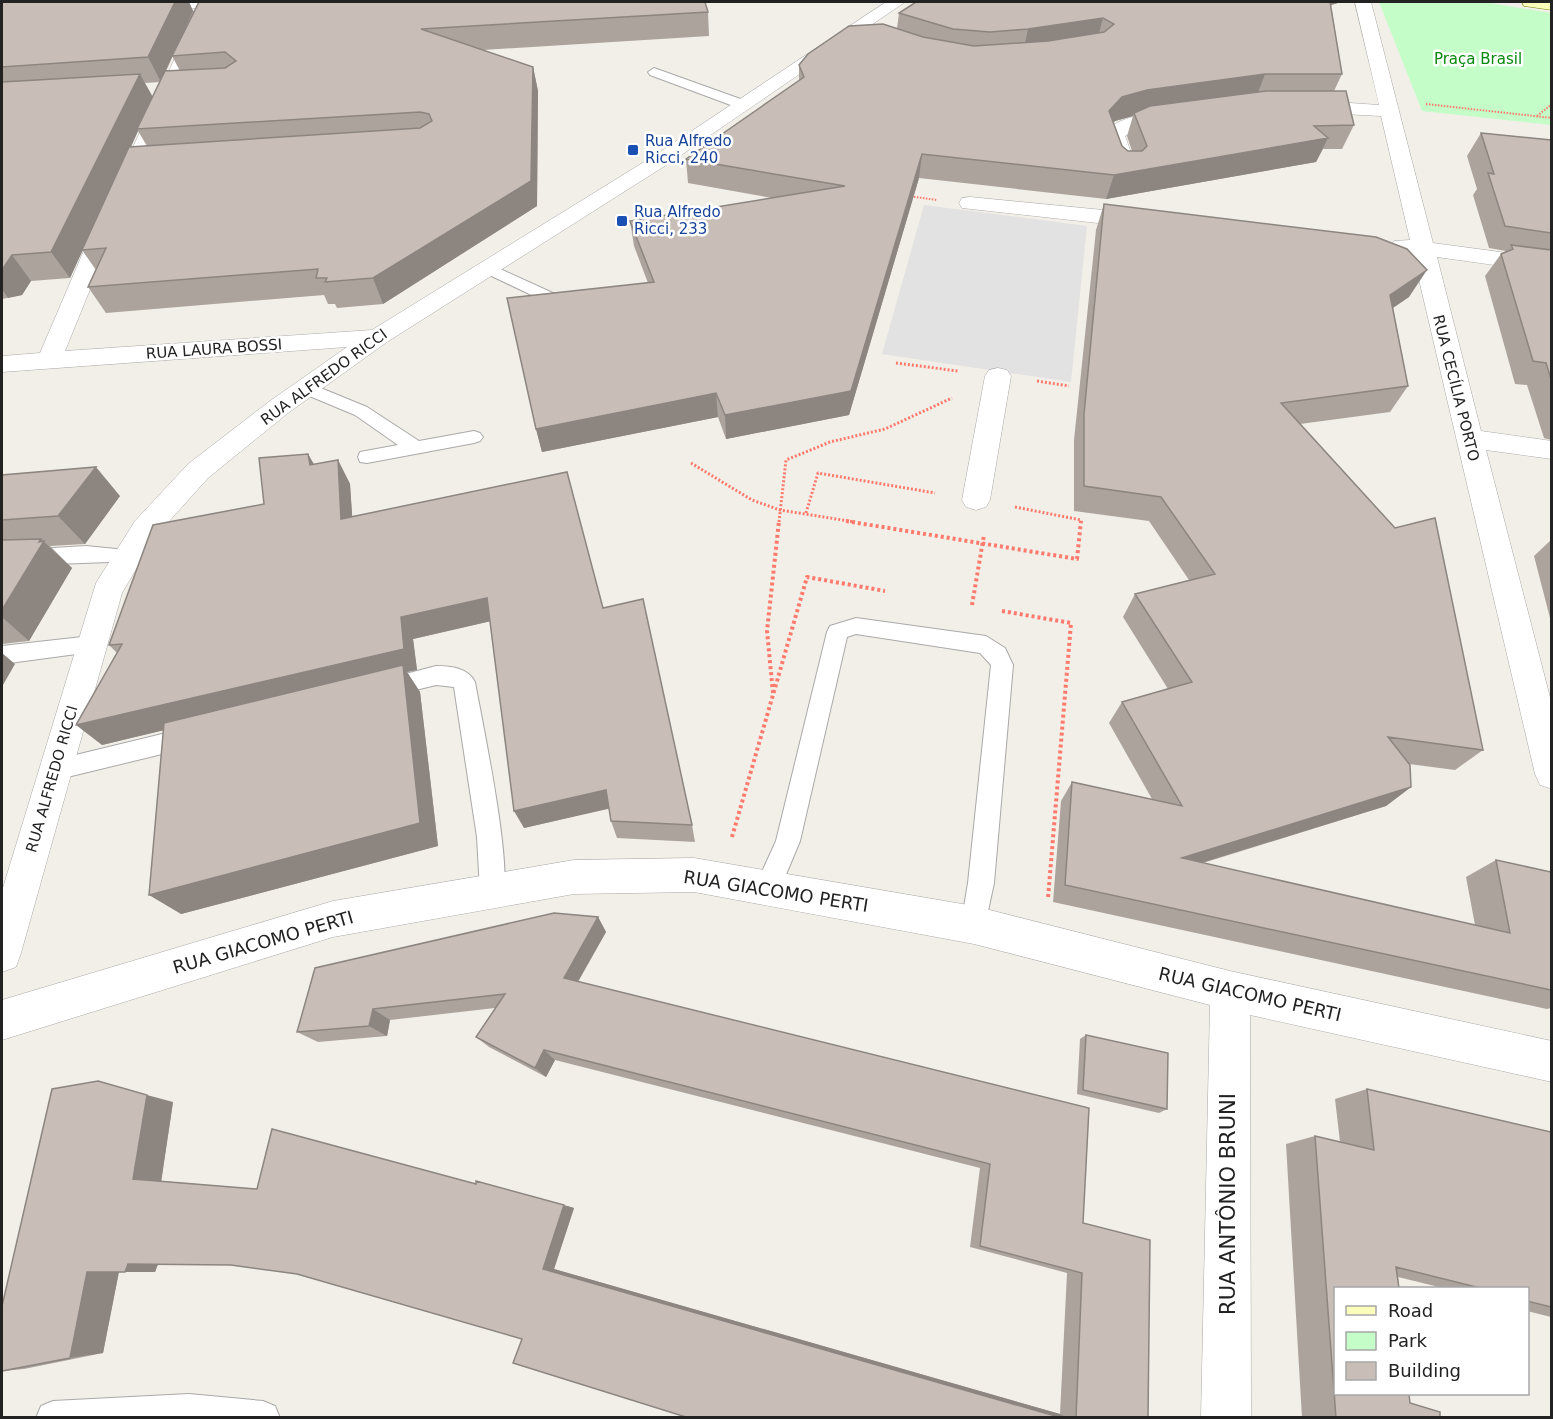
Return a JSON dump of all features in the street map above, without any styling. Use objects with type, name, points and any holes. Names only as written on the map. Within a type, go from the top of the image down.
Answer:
[{"type":"main road","points":[[1530,2],[1551,5]]},
{"type":"street","points":[[131,8],[217,2]]},
{"type":"street","points":[[49,361],[169,88],[217,2]]},
{"type":"street","name":"RUA ALFREDO RICCI","points":[[2,953],[12,881],[55,770],[107,591],[145,529],[198,471],[306,388],[378,337],[664,158],[741,104],[866,32],[897,2]]},
{"type":"street","name":"RUA CECÍLIA PORTO","points":[[1363,2],[1468,438],[1541,686],[1551,774]]},
{"type":"street","points":[[145,90],[191,87]]},
{"type":"street","points":[[1285,106],[1388,105]]},
{"type":"street","points":[[1127,169],[1114,134],[1123,127],[1198,114]]},
{"type":"street","points":[[135,164],[158,163]]},
{"type":"street","points":[[970,203],[1166,223]]},
{"type":"street","points":[[1376,244],[1551,266]]},
{"type":"street","name":"RUA LAURA BOSSI","points":[[2,364],[378,337]]},
{"type":"street","points":[[984,501],[998,376]]},
{"type":"street","points":[[1468,438],[1551,450]]},
{"type":"street","name":"RUA GIACOMO PERTI","points":[[2,1020],[333,919],[574,876],[694,875],[974,925],[1230,991],[1551,1062]]},
{"type":"street","name":"RUA ANTÔNIO BRUNI","points":[[1226,1418],[1230,991]]},
{"type":"lane","points":[[654,72],[741,104]]},
{"type":"lane","points":[[487,268],[550,297],[571,303],[588,303]]},
{"type":"lane","points":[[306,388],[361,411],[416,448]]},
{"type":"lane","points":[[367,457],[474,437]]},
{"type":"lane","points":[[2,560],[86,554],[129,556]]},
{"type":"lane","points":[[768,887],[788,841],[838,632],[856,626],[986,645],[997,654],[1002,665],[981,883],[974,925]]},
{"type":"lane","points":[[2,655],[91,645]]},
{"type":"lane","points":[[362,694],[442,675],[457,676],[464,682],[489,837],[493,891]]},
{"type":"lane","points":[[55,770],[214,731]]},
{"type":"lane","points":[[53,1418],[189,1411],[263,1418]]},
{"type":"path","points":[[1536,116],[1551,104]]},
{"type":"path","points":[[1388,105],[1551,118]]},
{"type":"path","points":[[902,195],[970,203]]},
{"type":"path","points":[[773,696],[767,631],[786,460],[830,441],[885,429],[998,376]]},
{"type":"path","points":[[691,463],[752,500],[780,510],[1077,559],[1081,520],[818,473],[806,513]]},
{"type":"path","points":[[972,605],[982,543],[984,501]]},
{"type":"path","points":[[720,881],[807,577],[889,591]]},
{"type":"path","points":[[960,603],[983,607]]},
{"type":"path","points":[[994,609],[1071,623],[1044,944]]},
{"type":"green space","name":"Praça Brasil","points":[[1379,2],[1484,2],[1551,13],[1551,125],[1422,111]]},
{"type":"shaded area","points":[[924,205],[1087,226],[1071,382],[882,354]]},
{"type":"building","points":[[2,2],[175,2],[148,57],[2,67]]},
{"type":"building","points":[[199,2],[705,2],[708,12],[421,29],[533,67],[531,181],[373,278],[325,282],[327,278],[316,278],[318,269],[88,287],[106,248],[82,250],[129,147],[420,128],[432,121],[429,114],[420,112],[137,129],[165,71],[225,68],[236,61],[225,52],[172,56]]},
{"type":"building","points":[[916,2],[1330,2],[1342,74],[1265,74],[1147,90],[1122,97],[1109,111],[1122,146],[1128,151],[1142,151],[1147,146],[1134,113],[1150,106],[1266,91],[1346,91],[1354,125],[1314,126],[1328,138],[1114,175],[922,154],[851,391],[725,415],[716,393],[536,429],[507,298],[654,282],[630,221],[845,186],[686,159],[804,77],[799,65],[808,54],[849,26],[883,24],[923,37],[974,46],[1048,41],[1104,32],[1114,24],[1103,18],[990,32],[953,29],[899,13]]},
{"type":"building","points":[[140,74],[51,252],[12,255],[2,270],[2,82]]},
{"type":"building","points":[[1481,133],[1551,140],[1551,233],[1505,226],[1488,173],[1494,174]]},
{"type":"building","points":[[1104,204],[1376,237],[1407,249],[1427,270],[1390,295],[1408,386],[1281,403],[1395,528],[1435,518],[1483,750],[1388,737],[1410,765],[1411,787],[1182,858],[1510,933],[1496,860],[1551,872],[1551,990],[1065,885],[1072,782],[1182,806],[1122,702],[1192,682],[1135,594],[1215,574],[1161,497],[1084,486],[1084,414]]},
{"type":"building","points":[[1511,245],[1551,250],[1551,379],[1546,363],[1533,361],[1501,254],[1513,249]]},
{"type":"building","points":[[308,454],[310,465],[338,460],[341,519],[567,472],[603,608],[643,599],[692,825],[611,821],[606,790],[514,811],[487,598],[401,617],[404,649],[76,725],[122,644],[109,645],[153,525],[264,504],[259,458]]},
{"type":"building","points":[[96,467],[58,516],[2,520],[2,475]]},
{"type":"building","points":[[41,539],[39,542],[44,541],[2,610],[2,540]]},
{"type":"building","points":[[403,665],[420,823],[149,895],[164,723]]},
{"type":"building","points":[[554,913],[598,917],[564,978],[1089,1108],[1083,1223],[1150,1240],[1148,1418],[1076,1418],[1082,1273],[980,1246],[990,1164],[544,1050],[535,1068],[476,1037],[505,994],[373,1009],[369,1026],[297,1032],[315,968]]},
{"type":"building","points":[[1086,1035],[1168,1053],[1167,1109],[1083,1090]]},
{"type":"building","points":[[98,1081],[147,1095],[133,1179],[257,1189],[272,1129],[476,1184],[476,1181],[564,1205],[543,1269],[1062,1418],[689,1418],[513,1363],[522,1339],[297,1274],[231,1265],[128,1264],[125,1272],[87,1272],[70,1358],[2,1371],[2,1306],[52,1089]]},
{"type":"building","points":[[1367,1089],[1551,1132],[1551,1307],[1529,1302],[1529,1287],[1476,1287],[1396,1267],[1399,1287],[1334,1287],[1334,1391],[1315,1136],[1374,1150]]},
{"type":"building","points":[[1334,1395],[1409,1395],[1410,1403],[1440,1412],[1440,1418],[1336,1418]]},
{"type":"place","name":"Rua Alfredo Ricci, 240","points":[[633,150]]},
{"type":"place","name":"Rua Alfredo Ricci, 233","points":[[622,221]]}]
